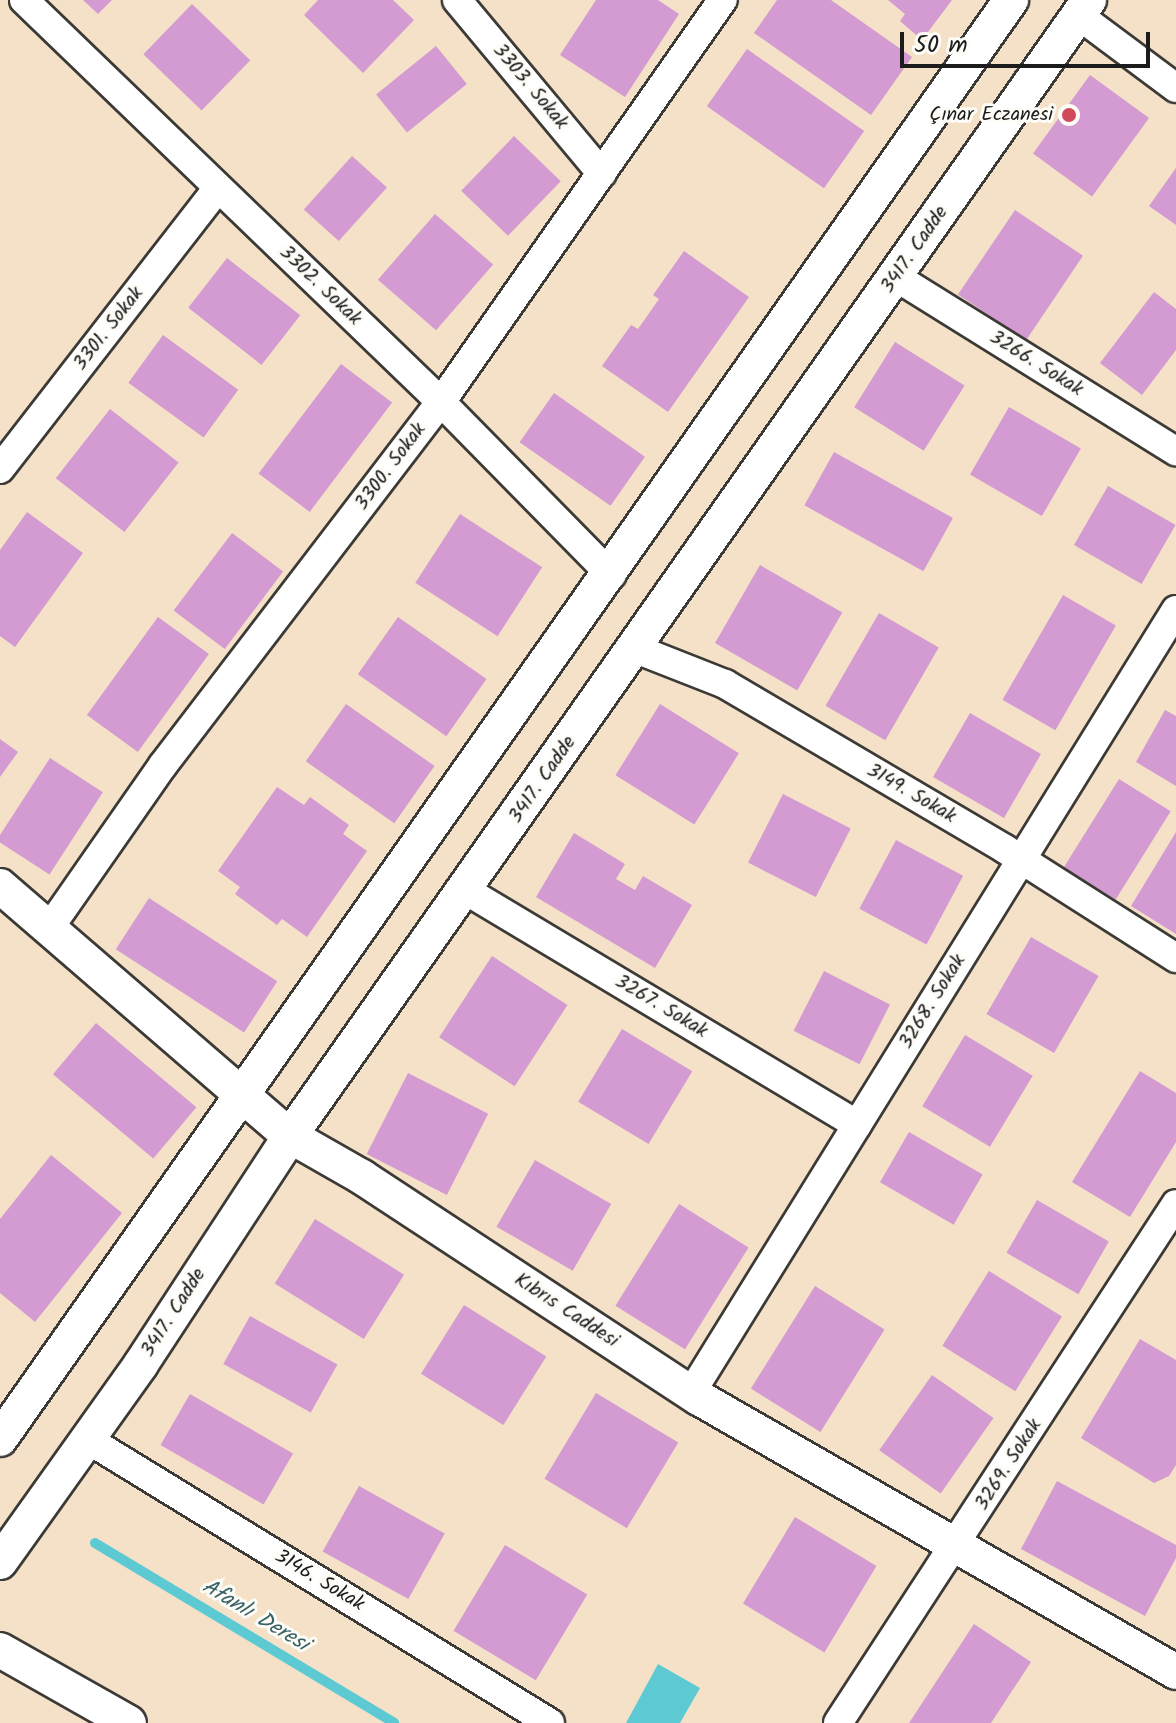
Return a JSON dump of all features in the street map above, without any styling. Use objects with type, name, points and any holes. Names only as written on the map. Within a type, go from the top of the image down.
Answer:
[{"type":"street","name":"3302. Sokak","points":[[24,0],[441,402],[611,575]]},
{"type":"street","name":"3303. Sokak","points":[[457,0],[602,174]]},
{"type":"street","name":"3300. Sokak","points":[[50,927],[163,765],[441,402],[723,0]]},
{"type":"street","points":[[0,1439],[611,575],[1011,0]]},
{"type":"street","points":[[1084,8],[1176,88]]},
{"type":"street","name":"3417. Cadde","points":[[1,1561],[87,1439],[290,1136],[636,649],[1084,8]]},
{"type":"street","name":"3301. Sokak","points":[[0,469],[218,188]]},
{"type":"street","name":"3266. Sokak","points":[[896,277],[1176,451]]},
{"type":"street","name":"3268. Sokak","points":[[691,1393],[1176,610]]},
{"type":"street","name":"3149. Sokak","points":[[636,649],[725,684],[1021,860],[1176,958]]},
{"type":"street","name":"Kıbrıs Caddesi","points":[[0,886],[290,1136],[362,1177],[691,1393],[1176,1672]]},
{"type":"street","name":"3267. Sokak","points":[[465,890],[857,1125]]},
{"type":"street","name":"3269. Sokak","points":[[838,1723],[957,1545],[1176,1204]]},
{"type":"street","name":"3146. Sokak","points":[[87,1439],[550,1723]]},
{"type":"street","points":[[0,1650],[129,1723]]},
{"type":"water","points":[[658,1664],[700,1688],[680,1723],[626,1723]]},
{"type":"building","points":[[83,0],[112,0],[98,14]]},
{"type":"building","points":[[318,0],[393,0],[414,20],[363,73],[304,15]]},
{"type":"building","points":[[596,0],[658,0],[679,14],[625,97],[560,55]]},
{"type":"building","points":[[777,0],[831,0],[912,57],[871,115],[754,33]]},
{"type":"building","points":[[888,0],[952,0],[922,40],[900,21],[905,14]]},
{"type":"building","points":[[192,4],[250,60],[202,111],[143,54]]},
{"type":"building","points":[[436,46],[467,84],[407,133],[376,94]]},
{"type":"building","points":[[747,49],[864,131],[824,188],[707,106]]},
{"type":"building","points":[[1090,75],[1149,118],[1092,196],[1033,153]]},
{"type":"building","points":[[514,136],[561,181],[508,236],[461,191]]},
{"type":"building","points":[[352,156],[387,187],[339,241],[304,210]]},
{"type":"building","points":[[1176,168],[1176,225],[1149,206]]},
{"type":"building","points":[[1015,210],[1083,256],[1026,340],[958,295]]},
{"type":"building","points":[[435,214],[493,265],[436,330],[378,280]]},
{"type":"building","points":[[684,251],[749,297],[668,412],[602,366],[631,325],[638,329],[659,299],[653,295]]},
{"type":"building","points":[[227,258],[300,315],[261,365],[188,308]]},
{"type":"building","points":[[1154,292],[1176,309],[1176,350],[1142,395],[1100,363]]},
{"type":"building","points":[[163,335],[238,390],[204,437],[128,383]]},
{"type":"building","points":[[895,342],[965,385],[924,451],[854,407]]},
{"type":"building","points":[[341,364],[392,403],[310,512],[259,473]]},
{"type":"building","points":[[554,393],[645,457],[611,506],[520,442]]},
{"type":"building","points":[[1009,407],[1081,448],[1042,516],[970,475]]},
{"type":"building","points":[[110,409],[179,463],[124,532],[56,478]]},
{"type":"building","points":[[834,452],[953,518],[923,571],[804,505]]},
{"type":"building","points":[[1108,486],[1176,525],[1142,584],[1074,545]]},
{"type":"building","points":[[27,512],[83,553],[15,647],[0,636],[0,550]]},
{"type":"building","points":[[460,514],[542,567],[498,636],[415,583]]},
{"type":"building","points":[[232,533],[283,572],[225,649],[174,610]]},
{"type":"building","points":[[760,565],[842,612],[797,690],[715,643]]},
{"type":"building","points":[[1063,595],[1116,626],[1055,730],[1002,700]]},
{"type":"building","points":[[879,613],[939,648],[885,740],[826,706]]},
{"type":"building","points":[[158,617],[209,654],[138,752],[87,715]]},
{"type":"building","points":[[398,617],[486,679],[446,736],[358,674]]},
{"type":"building","points":[[346,704],[434,766],[394,823],[306,761]]},
{"type":"building","points":[[660,704],[739,753],[694,825],[615,775]]},
{"type":"building","points":[[1165,710],[1176,716],[1176,786],[1136,762]]},
{"type":"building","points":[[970,713],[1041,754],[1004,818],[933,777]]},
{"type":"building","points":[[0,739],[18,752],[0,777]]},
{"type":"building","points":[[50,758],[103,792],[49,875],[0,842],[0,835]]},
{"type":"building","points":[[1119,779],[1171,811],[1116,900],[1064,867]]},
{"type":"building","points":[[277,787],[304,805],[310,797],[349,825],[343,834],[367,851],[307,937],[282,919],[277,925],[235,894],[240,887],[218,871]]},
{"type":"building","points":[[783,794],[851,829],[816,897],[748,863]]},
{"type":"building","points":[[1176,832],[1176,934],[1131,906]]},
{"type":"building","points":[[574,833],[625,864],[616,879],[635,890],[643,876],[692,905],[655,968],[536,897]]},
{"type":"building","points":[[896,840],[963,876],[926,945],[859,909]]},
{"type":"building","points":[[149,898],[277,981],[244,1032],[116,949]]},
{"type":"building","points":[[1031,937],[1099,976],[1054,1053],[986,1014]]},
{"type":"building","points":[[492,956],[567,1005],[515,1086],[439,1037]]},
{"type":"building","points":[[824,971],[890,1005],[860,1064],[794,1031]]},
{"type":"building","points":[[96,1023],[196,1107],[153,1159],[53,1074]]},
{"type":"building","points":[[622,1029],[692,1071],[649,1144],[578,1102]]},
{"type":"building","points":[[965,1035],[1033,1076],[990,1147],[922,1106]]},
{"type":"building","points":[[1140,1071],[1176,1093],[1176,1142],[1130,1217],[1072,1182]]},
{"type":"building","points":[[408,1073],[488,1114],[447,1195],[367,1154]]},
{"type":"building","points":[[909,1132],[983,1174],[954,1225],[880,1182]]},
{"type":"building","points":[[51,1155],[122,1213],[35,1322],[0,1293],[0,1219]]},
{"type":"building","points":[[535,1160],[611,1204],[573,1271],[496,1227]]},
{"type":"building","points":[[1037,1200],[1109,1242],[1078,1294],[1006,1253]]},
{"type":"building","points":[[679,1204],[749,1247],[685,1349],[615,1306]]},
{"type":"building","points":[[315,1219],[404,1275],[364,1339],[275,1283]]},
{"type":"building","points":[[989,1271],[1062,1317],[1015,1391],[942,1346]]},
{"type":"building","points":[[815,1286],[885,1329],[820,1432],[751,1389]]},
{"type":"building","points":[[464,1305],[546,1356],[503,1425],[421,1374]]},
{"type":"building","points":[[250,1316],[337,1364],[311,1413],[223,1364]]},
{"type":"building","points":[[1140,1339],[1176,1360],[1176,1465],[1169,1476],[1154,1483],[1081,1438]]},
{"type":"building","points":[[932,1375],[993,1418],[941,1493],[879,1450]]},
{"type":"building","points":[[596,1393],[678,1442],[627,1528],[544,1479]]},
{"type":"building","points":[[190,1394],[293,1454],[264,1505],[160,1445]]},
{"type":"building","points":[[1057,1481],[1176,1545],[1176,1558],[1145,1616],[1021,1549]]},
{"type":"building","points":[[359,1486],[445,1534],[408,1599],[323,1552]]},
{"type":"building","points":[[795,1517],[876,1566],[824,1653],[743,1604]]},
{"type":"building","points":[[505,1545],[587,1594],[536,1680],[453,1631]]},
{"type":"building","points":[[974,1624],[1031,1662],[991,1723],[909,1723]]},
{"type":"waterway","name":"Afanlı Deresi","points":[[95,1543],[394,1723]]},
{"type":"place","name":"Çınar Eczanesi","points":[[1069,115]]}]
